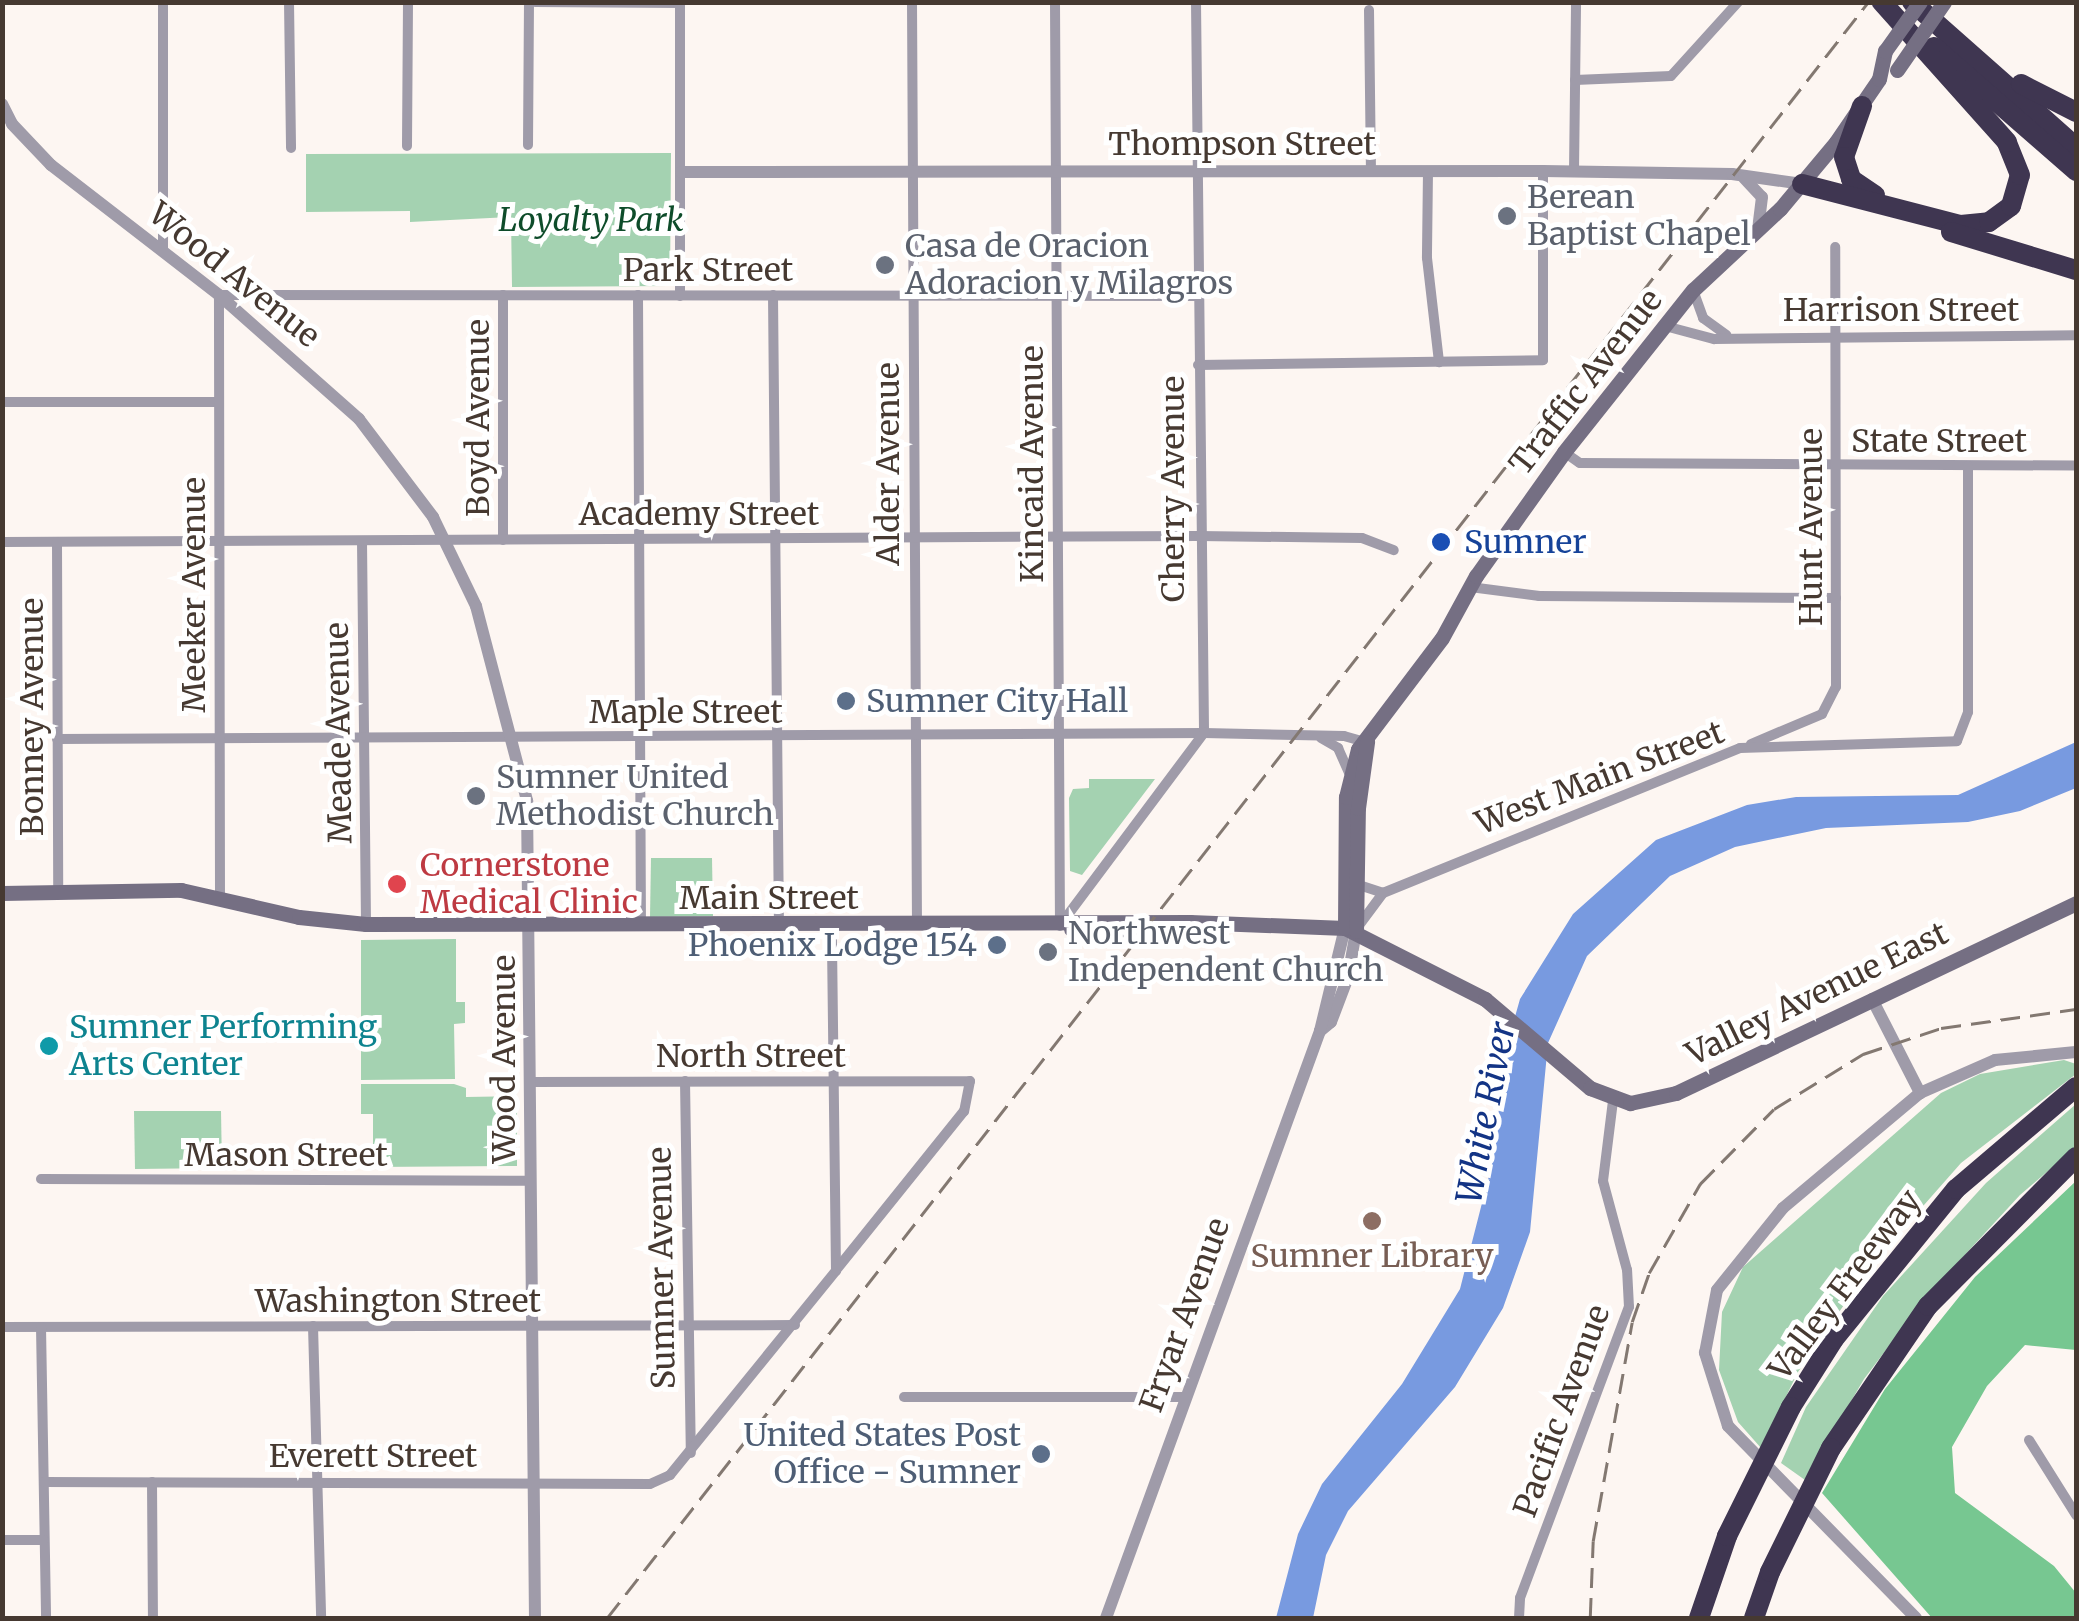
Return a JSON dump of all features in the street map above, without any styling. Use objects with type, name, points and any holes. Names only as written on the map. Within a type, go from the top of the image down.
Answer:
[{"type":"highway","points":[[1883,2],[2076,171]]},
{"type":"highway","points":[[1802,184],[1962,226],[1989,222],[2011,206],[2020,174],[2007,142],[1883,2]]},
{"type":"highway","points":[[1912,2],[2076,147]]},
{"type":"highway","points":[[1923,2],[2021,84],[2076,112]]},
{"type":"highway","points":[[1862,106],[1844,158],[1846,170],[1861,188],[1909,211]]},
{"type":"highway","points":[[1802,184],[1830,198],[2076,270]]},
{"type":"highway","name":"Valley Freeway","points":[[1699,1618],[1728,1536],[1790,1407],[1834,1339],[1956,1189],[2076,1086]]},
{"type":"highway","points":[[1754,1618],[1770,1572],[1831,1448],[1928,1306],[2076,1157]]},
{"type":"main road","name":"Traffic Avenue","points":[[1351,911],[1350,775],[1367,742],[1564,452],[1693,290],[1802,184],[1862,106],[1879,79],[1885,51],[1923,2]]},
{"type":"main road","name":"Traffic Avenue","points":[[1879,79],[1896,70],[1944,2]]},
{"type":"main road","name":"Traffic Avenue","points":[[1351,911],[1367,742]]},
{"type":"main road","name":"Main Street","points":[[2,893],[181,890],[299,917],[366,924],[1350,929]]},
{"type":"main road","name":"Valley Avenue East","points":[[1613,1101],[1660,1100],[2076,903]]},
{"type":"main road","points":[[1351,911],[1350,929],[1485,999],[1580,1081],[1613,1101]]},
{"type":"street","points":[[163,2],[164,252]]},
{"type":"street","points":[[289,2],[291,148]]},
{"type":"street","points":[[407,146],[408,2]]},
{"type":"street","points":[[528,146],[532,2],[680,3],[680,296]]},
{"type":"street","name":"Alder Avenue","points":[[912,2],[917,926]]},
{"type":"street","name":"Kincaid Avenue","points":[[1055,2],[1060,926]]},
{"type":"street","name":"Cherry Avenue","points":[[1196,2],[1198,536],[1204,733]]},
{"type":"street","points":[[1574,172],[1576,2]]},
{"type":"street","points":[[1574,80],[1671,76],[1738,2]]},
{"type":"street","points":[[1368,10],[1371,171]]},
{"type":"street","name":"Wood Avenue","points":[[2,104],[12,124],[51,165],[219,294],[359,418],[416,491],[476,606],[516,737],[528,801],[535,1618]]},
{"type":"street","points":[[1428,171],[1426,258],[1439,362]]},
{"type":"street","points":[[1198,366],[1543,360],[1543,171]]},
{"type":"street","name":"Thompson Street","points":[[681,172],[1543,171],[1732,174],[1802,184]]},
{"type":"street","points":[[1732,174],[1761,192],[1758,230]]},
{"type":"street","name":"Hunt Avenue","points":[[1740,748],[1797,728],[1827,708],[1836,687],[1836,247]]},
{"type":"street","points":[[1693,290],[1703,318],[1726,335]]},
{"type":"street","name":"Park Street","points":[[219,294],[1198,296]]},
{"type":"street","name":"Meeker Avenue","points":[[219,294],[220,896]]},
{"type":"street","name":"Boyd Avenue","points":[[503,295],[503,540]]},
{"type":"street","points":[[638,295],[642,925]]},
{"type":"street","points":[[773,296],[779,926]]},
{"type":"street","name":"Harrison Street","points":[[1665,326],[1695,338],[2076,336]]},
{"type":"street","points":[[2,402],[218,402]]},
{"type":"street","name":"State Street","points":[[1564,452],[1580,463],[2076,466]]},
{"type":"street","name":"West Main Street","points":[[1383,892],[1740,748],[1934,747],[1961,738],[1968,703],[1968,466]]},
{"type":"street","name":"Academy Street","points":[[2,542],[1198,536],[1362,538],[1394,550]]},
{"type":"street","name":"Meade Avenue","points":[[362,541],[366,924]]},
{"type":"street","name":"Bonney Avenue","points":[[57,542],[58,892]]},
{"type":"street","points":[[1470,587],[1539,596],[1836,598]]},
{"type":"street","points":[[1060,926],[1204,733]]},
{"type":"street","name":"Maple Street","points":[[58,739],[1204,733],[1315,736],[1367,742]]},
{"type":"street","points":[[1315,736],[1338,748],[1350,775]]},
{"type":"street","points":[[1350,929],[1383,892],[1356,884]]},
{"type":"street","points":[[832,926],[836,1270]]},
{"type":"street","name":"Fryar Avenue","points":[[1106,1618],[1320,1031],[1350,929]]},
{"type":"street","points":[[1872,999],[1920,1094]]},
{"type":"street","points":[[1916,1618],[1734,1436],[1708,1377],[1705,1331],[1716,1290],[1743,1250],[1783,1208],[1920,1094],[1949,1076],[2022,1055],[2076,1052]]},
{"type":"street","name":"Sumner Avenue","points":[[685,1081],[691,1454]]},
{"type":"street","name":"North Street","points":[[531,1082],[970,1082]]},
{"type":"street","name":"Everett Street","points":[[44,1482],[650,1484],[691,1454],[964,1112],[970,1082]]},
{"type":"street","name":"Pacific Avenue","points":[[1519,1618],[1520,1598],[1629,1307],[1626,1270],[1603,1180],[1613,1101]]},
{"type":"street","name":"Mason Street","points":[[41,1179],[531,1181]]},
{"type":"street","name":"Washington Street","points":[[2,1326],[794,1325]]},
{"type":"street","points":[[41,1326],[46,1618]]},
{"type":"street","points":[[313,1326],[320,1618]]},
{"type":"street","points":[[904,1397],[1184,1396]]},
{"type":"street","points":[[2030,1440],[2076,1515]]},
{"type":"street","points":[[152,1482],[153,1618]]},
{"type":"street","points":[[2,1540],[44,1540]]},
{"type":"green space","name":"Loyalty Park","points":[[671,153],[670,286],[512,287],[511,217],[410,222],[410,211],[306,212],[306,154]]},
{"type":"green space","points":[[1089,779],[1155,779],[1082,875],[1070,871],[1069,798],[1073,789],[1089,788]]},
{"type":"green space","points":[[651,858],[712,858],[713,916],[650,917]]},
{"type":"green space","points":[[456,939],[456,1002],[465,1002],[465,1023],[454,1024],[455,1079],[361,1080],[361,940]]},
{"type":"green space","points":[[2064,1060],[2076,1064],[2076,1074],[1961,1163],[1872,1264],[1798,1372],[1761,1448],[1738,1422],[1719,1370],[1722,1312],[1743,1267],[1941,1093],[1980,1074]]},
{"type":"green space","points":[[361,1084],[454,1084],[466,1088],[466,1097],[517,1096],[517,1166],[373,1167],[373,1114],[361,1114]]},
{"type":"green space","points":[[2076,1104],[2076,1147],[2020,1195],[1926,1297],[1864,1379],[1805,1480],[1781,1463],[1806,1407],[1883,1296],[1986,1183]]},
{"type":"green space","points":[[134,1111],[221,1111],[222,1168],[135,1169]]},
{"type":"green space","points":[[2076,1181],[2076,1350],[2025,1345],[1987,1386],[1952,1447],[1955,1493],[2054,1566],[2076,1593],[2076,1618],[1932,1618],[1822,1493],[1885,1389],[1975,1277]]},
{"type":"water","points":[[2076,742],[2076,788],[2020,811],[1968,822],[1826,828],[1735,847],[1670,876],[1587,956],[1548,1043],[1530,1232],[1503,1308],[1455,1387],[1348,1511],[1326,1555],[1313,1618],[1276,1618],[1298,1534],[1322,1484],[1402,1384],[1460,1289],[1492,1164],[1507,1045],[1520,999],[1573,914],[1656,840],[1747,805],[1796,797],[1958,795]]},
{"type":"railway","points":[[607,1618],[1868,2]]},
{"type":"railway","points":[[1590,1618],[1593,1541],[1632,1322],[1649,1273],[1700,1184],[1774,1109],[1863,1054],[1941,1028],[2076,1009]]},
{"type":"place","name":"Berean Baptist Chapel","points":[[1507,216]]},
{"type":"place","name":"Casa de Oracion Adoracion y Milagros","points":[[885,265]]},
{"type":"place","name":"Sumner","points":[[1441,542]]},
{"type":"place","name":"Sumner City Hall","points":[[846,701]]},
{"type":"place","name":"Sumner United Methodist Church","points":[[476,796]]},
{"type":"place","name":"Cornerstone Medical Clinic","points":[[397,884]]},
{"type":"place","name":"Phoenix Lodge 154","points":[[997,945]]},
{"type":"place","name":"Northwest Independent Church","points":[[1048,952]]},
{"type":"place","name":"Sumner Performing Arts Center","points":[[49,1046]]},
{"type":"place","name":"Sumner Library","points":[[1372,1221]]},
{"type":"place","name":"United States Post Office - Sumner","points":[[1041,1454]]},
{"type":"water label","name":"White River","points":[[1486,1113]]}]
